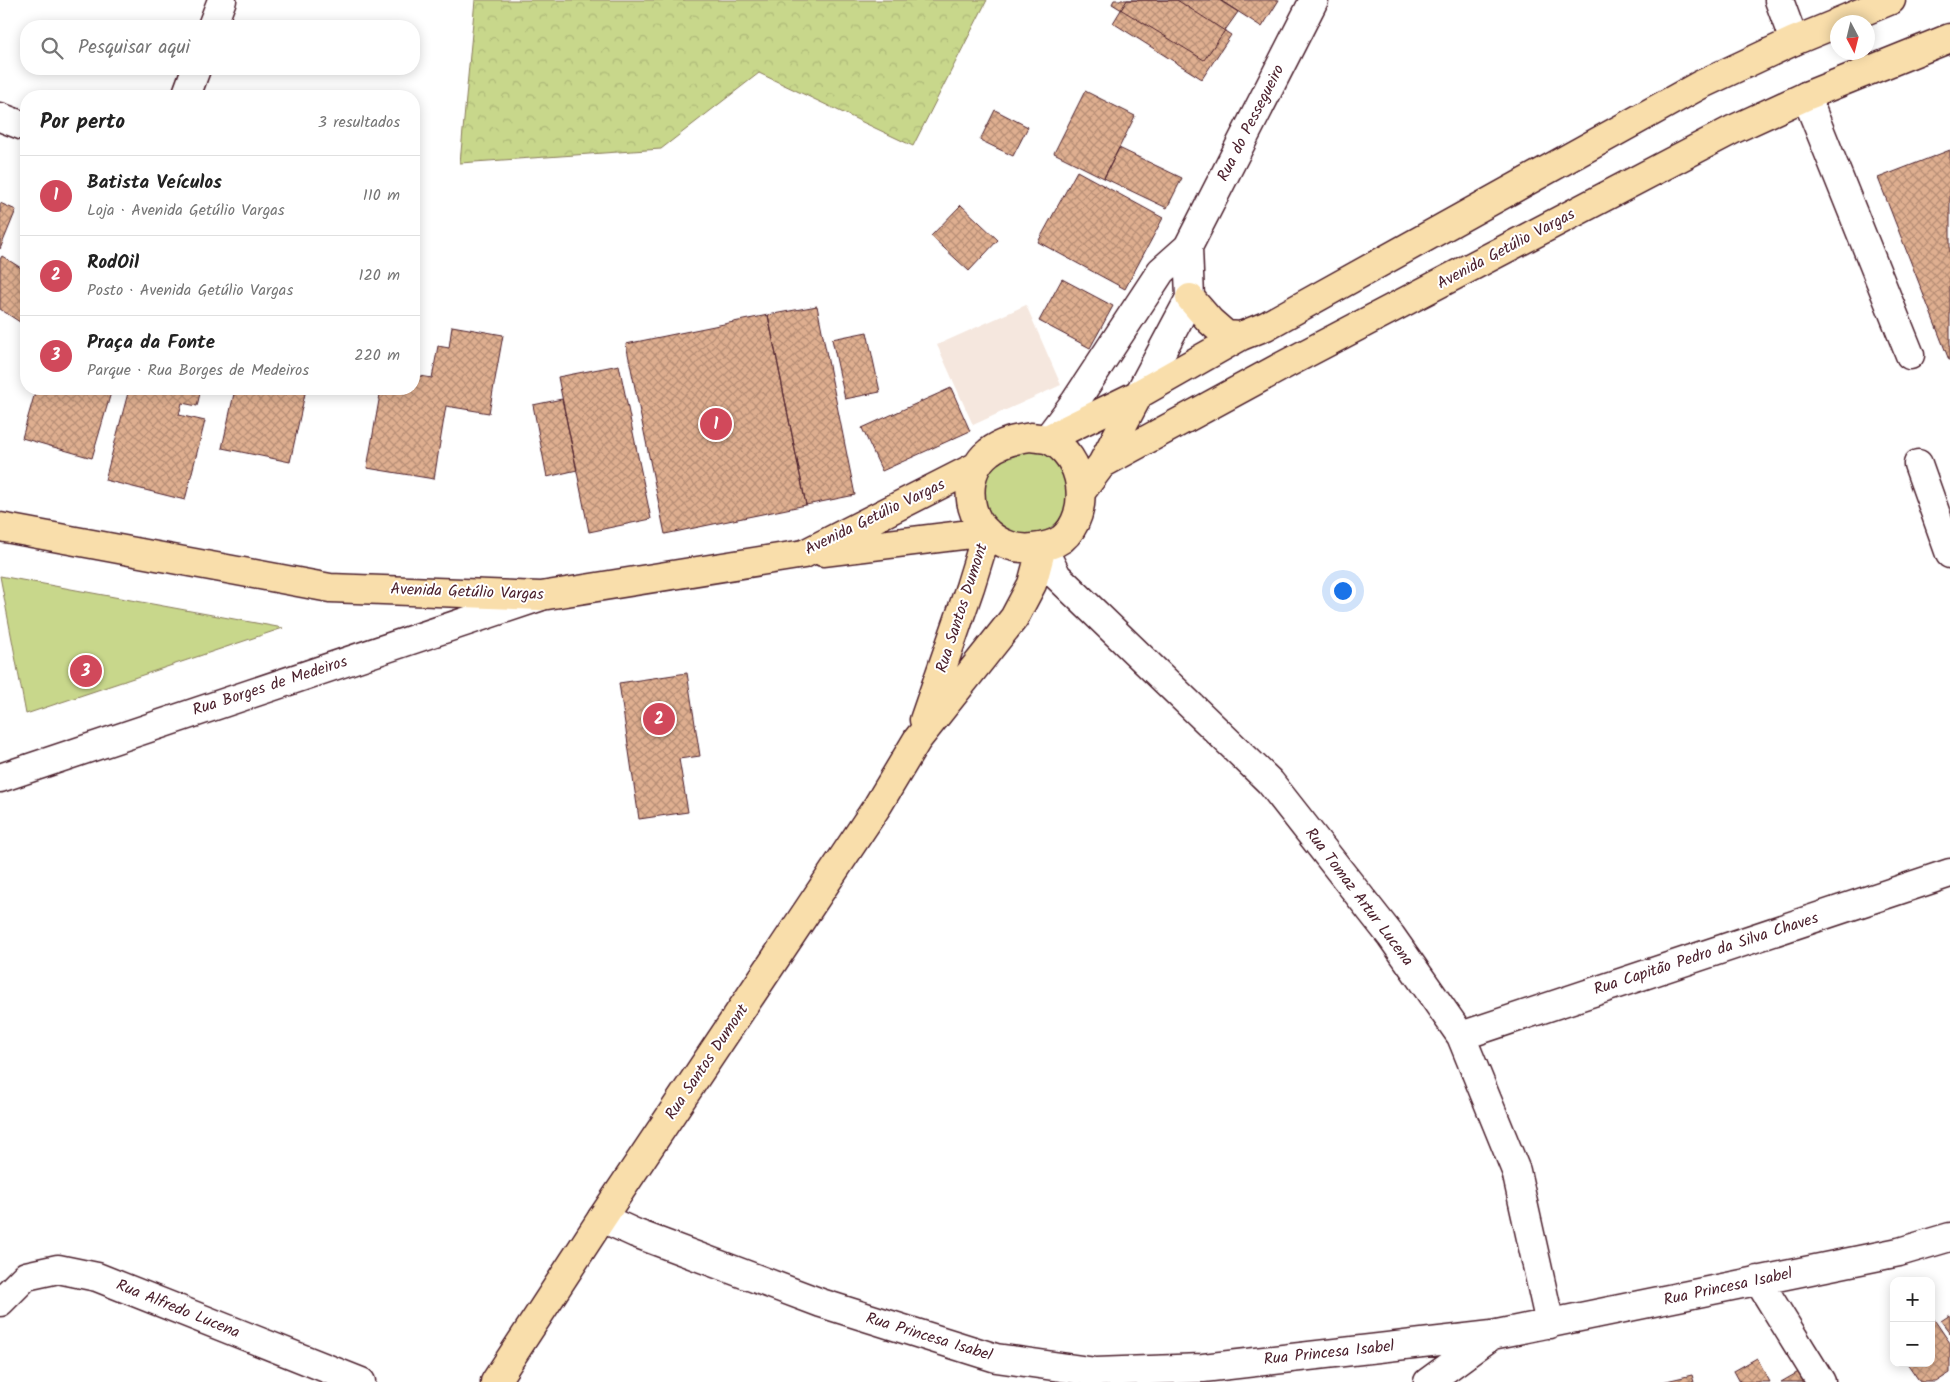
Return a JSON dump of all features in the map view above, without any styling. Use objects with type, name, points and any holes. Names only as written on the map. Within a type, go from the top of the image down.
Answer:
[{"type":"main road","points":[[1856,15],[1891,0]]},
{"type":"main road","points":[[1047,439],[1139,394],[1241,336],[1266,326],[1700,85],[1830,26]]},
{"type":"main road","name":"Avenida Getúlio Vargas","points":[[1081,492],[1102,464],[1286,364],[1707,143],[1806,96],[1950,38]]},
{"type":"main road","points":[[1190,298],[1210,321],[1226,335],[1241,336]]},
{"type":"main road","points":[[1102,464],[1139,394]]},
{"type":"main road","points":[[1031,437],[1047,439],[1062,449],[1072,462],[1078,478],[1081,492],[1080,509],[1073,527],[1061,540],[1042,547],[1024,549],[1005,544],[986,532],[972,508],[970,487],[975,467],[988,452],[1017,439],[1031,437]]},
{"type":"main road","name":"Avenida Getúlio Vargas","points":[[0,527],[330,588],[541,596],[804,554],[975,467]]},
{"type":"main road","points":[[804,554],[986,532]]},
{"type":"main road","name":"Rua Santos Dumont","points":[[918,740],[970,586],[986,532]]},
{"type":"main road","name":"Rua Santos Dumont","points":[[495,1382],[602,1218],[878,805],[918,740],[1014,618],[1032,584],[1042,547]]},
{"type":"street","points":[[214,20],[222,0]]},
{"type":"street","name":"Rua do Pessegueiro","points":[[1047,439],[1075,402],[1161,271],[1188,247],[1314,0]]},
{"type":"street","points":[[1779,0],[1794,41]]},
{"type":"street","points":[[188,90],[194,75]]},
{"type":"street","points":[[1806,96],[1910,355]]},
{"type":"street","points":[[0,116],[20,124]]},
{"type":"street","name":"Rua do Pessegueiro","points":[[1188,247],[1190,298]]},
{"type":"street","points":[[1139,394],[1190,298]]},
{"type":"street","points":[[1918,464],[1950,554]]},
{"type":"street","name":"Rua Tomaz Artur Lucena","points":[[1042,547],[1057,576],[1270,782],[1391,936],[1461,1036],[1516,1171],[1550,1324]]},
{"type":"street","name":"Rua Borges de Medeiros","points":[[0,778],[541,596]]},
{"type":"street","name":"Rua Capitão Pedro da Silva Chaves","points":[[1461,1036],[1950,873]]},
{"type":"street","name":"Rua Princesa Isabel","points":[[602,1218],[635,1233],[821,1303],[996,1358],[1096,1372],[1203,1368],[1492,1335],[1899,1252],[1950,1237]]},
{"type":"street","name":"Rua Alfredo Lucena","points":[[0,1302],[26,1276],[58,1269],[96,1277],[360,1382]]},
{"type":"street","points":[[1758,1280],[1821,1382]]},
{"type":"street","points":[[1428,1382],[1492,1335]]},
{"type":"shaded area","points":[[1026,305],[1061,385],[973,425],[937,345]]},
{"type":"green space","points":[[475,0],[987,0],[913,146],[759,73],[661,149],[460,163]]},
{"type":"green space","points":[[1025,448],[1042,452],[1056,461],[1065,475],[1069,492],[1065,509],[1056,523],[1042,532],[1025,536],[1008,532],[994,523],[985,509],[981,492],[985,475],[994,461],[1008,452]]},
{"type":"green space","points":[[0,576],[283,628],[26,714]]},
{"type":"building","points":[[1114,0],[1219,0],[1238,12],[1204,60],[1112,4]]},
{"type":"building","points":[[1127,0],[1177,0],[1231,35],[1202,79],[1113,23]]},
{"type":"building","points":[[1220,0],[1279,0],[1262,27]]},
{"type":"building","points":[[1085,91],[1135,116],[1104,178],[1054,153]]},
{"type":"building","points":[[995,110],[1028,127],[1013,156],[980,140]]},
{"type":"building","points":[[1119,148],[1182,178],[1167,208],[1104,178]]},
{"type":"building","points":[[1950,150],[1950,360],[1949,360],[1878,178]]},
{"type":"building","points":[[1077,171],[1163,218],[1125,289],[1038,242]]},
{"type":"building","points":[[0,203],[16,210],[0,249]]},
{"type":"building","points":[[961,205],[998,240],[969,271],[931,236]]},
{"type":"building","points":[[2,256],[20,267],[20,322],[0,309],[0,259]]},
{"type":"building","points":[[1062,279],[1113,306],[1090,348],[1039,321]]},
{"type":"building","points":[[817,306],[855,495],[806,505],[768,315]]},
{"type":"building","points":[[768,315],[806,505],[665,534],[626,344]]},
{"type":"building","points":[[452,326],[503,335],[489,413],[446,406],[434,479],[367,468],[380,395],[420,395],[420,376],[432,378],[438,346],[449,348]]},
{"type":"building","points":[[867,332],[880,392],[845,399],[832,339]]},
{"type":"building","points":[[619,365],[651,519],[589,532],[558,377]]},
{"type":"building","points":[[951,388],[970,431],[882,471],[862,428]]},
{"type":"building","points":[[34,395],[110,395],[92,458],[22,438]]},
{"type":"building","points":[[127,395],[200,395],[197,406],[182,403],[179,415],[205,421],[185,500],[105,480]]},
{"type":"building","points":[[234,395],[305,395],[290,462],[222,448]]},
{"type":"building","points":[[562,399],[577,470],[547,477],[533,405]]},
{"type":"building","points":[[687,673],[700,756],[679,759],[688,812],[639,819],[619,683]]},
{"type":"building","points":[[1950,1315],[1950,1333],[1941,1321]]},
{"type":"building","points":[[1935,1321],[1950,1343],[1950,1373],[1936,1382],[1920,1382],[1910,1367],[1935,1367]]},
{"type":"building","points":[[1757,1358],[1770,1382],[1740,1382],[1734,1371]]},
{"type":"building","points":[[1802,1370],[1809,1382],[1781,1382]]},
{"type":"building","points":[[1692,1375],[1694,1382],[1662,1382]]},
{"type":"place","name":"Batista Veículos","points":[[716,424]]},
{"type":"place","name":"Praça da Fonte","points":[[86,671]]},
{"type":"place","name":"RodOil","points":[[659,719]]}]
